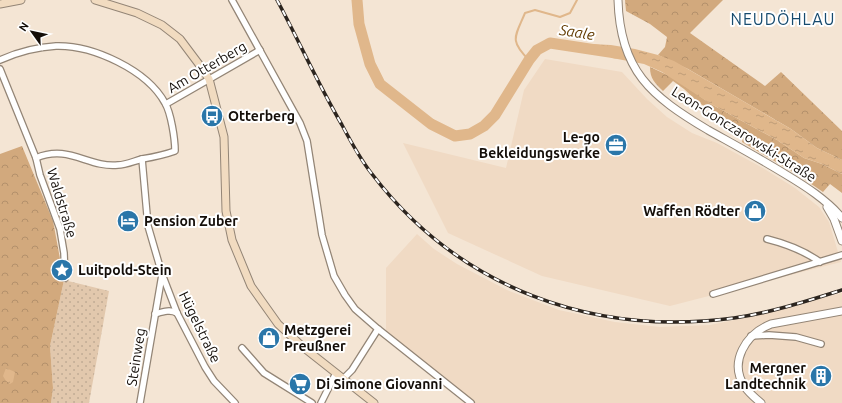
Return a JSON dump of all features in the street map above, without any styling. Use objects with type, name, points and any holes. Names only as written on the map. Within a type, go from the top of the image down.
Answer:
[{"type":"main road","points":[[0,4],[21,0]]},
{"type":"main road","points":[[95,0],[137,13],[162,24],[180,39],[208,80],[224,137],[226,211],[232,240],[251,286],[278,324],[303,347],[374,403]]},
{"type":"street","points":[[232,0],[300,123],[307,141],[322,235],[334,276],[345,295],[355,309],[378,329],[471,403]]},
{"type":"street","name":"Leon-Gonczarowski-Straße","points":[[618,0],[621,32],[628,54],[641,77],[658,96],[677,111],[799,182],[842,218]]},
{"type":"street","name":"Am Otterberg","points":[[0,60],[15,54],[57,46],[96,52],[128,68],[145,79],[166,104],[175,141],[175,151]]},
{"type":"street","name":"Am Otterberg","points":[[166,104],[260,50]]},
{"type":"street","name":"Waldstraße","points":[[0,69],[36,158],[40,175],[60,229],[64,253],[65,278]]},
{"type":"street","name":"Waldstraße","points":[[36,158],[46,154],[56,153],[66,154],[100,163],[118,165],[163,156],[175,151]]},
{"type":"street","name":"Hügelstraße","points":[[142,159],[148,226],[162,274],[177,313],[205,367],[214,381],[235,403]]},
{"type":"street","name":"Leon-Gonczarowski-Straße","points":[[825,203],[834,219],[842,241]]},
{"type":"street","points":[[767,239],[790,246],[806,253],[820,262]]},
{"type":"street","points":[[713,294],[842,255]]},
{"type":"street","name":"Steinweg","points":[[140,403],[162,274]]},
{"type":"street","points":[[823,313],[842,306]]},
{"type":"street","name":"Steinweg","points":[[155,314],[168,311],[177,313]]},
{"type":"street","points":[[761,403],[746,388],[739,374],[742,351],[751,336],[761,328],[771,324],[823,313],[842,311]]},
{"type":"street","points":[[343,379],[352,370],[378,329]]},
{"type":"street","points":[[751,336],[796,337],[821,344]]},
{"type":"street","points":[[242,348],[264,373],[312,403]]},
{"type":"street","points":[[321,403],[336,373]]},
{"type":"shaded area","name":"Le-go Bekleidungswerke","points":[[545,59],[622,72],[647,99],[667,117],[692,133],[717,143],[761,167],[795,188],[819,207],[829,222],[841,262],[670,306],[542,276],[448,233],[403,143],[506,168],[524,90]]},
{"type":"shaded area","points":[[417,234],[434,249],[457,264],[507,290],[559,310],[615,322],[660,327],[710,325],[759,315],[842,293],[842,403],[475,403],[386,333],[386,268]]},
{"type":"shaded area","points":[[64,280],[109,291],[89,403],[51,403],[53,388],[50,346]]},
{"type":"green space","points":[[625,0],[723,0],[690,33],[765,86],[781,72],[842,131],[842,160],[817,148],[791,129],[688,69],[658,55],[665,47],[667,37],[650,24],[626,11]]},
{"type":"green space","points":[[650,67],[674,78],[711,104],[777,140],[804,158],[822,164],[842,174],[842,193],[830,184],[823,192],[798,175],[742,142],[745,130],[699,103],[673,81],[663,91],[652,78]]},
{"type":"green space","points":[[22,146],[53,221],[64,280],[50,346],[53,388],[51,403],[0,403],[0,154]]},
{"type":"water","points":[[591,44],[611,45],[635,49],[674,61],[791,129],[817,148],[842,160],[842,174],[822,164],[804,158],[777,140],[711,104],[662,72],[644,64],[612,58]]},
{"type":"water","points":[[6,368],[15,372],[13,382],[10,384],[3,376]]},
{"type":"waterway","name":"Saale","points":[[357,0],[359,24],[370,64],[380,84],[431,124],[455,136],[470,134],[484,126],[495,115],[529,60],[537,50],[550,43],[616,53]]},
{"type":"waterway","points":[[529,60],[516,43],[517,33],[525,13],[535,10],[560,17],[570,13],[577,0]]},
{"type":"railway","points":[[277,0],[333,110],[372,174],[407,214],[445,247],[488,275],[533,296],[580,311],[630,320],[682,322],[734,318],[761,313],[842,290]]},
{"type":"place","name":"Otterberg","points":[[212,116]]},
{"type":"place","name":"Le-go Bekleidungswerke","points":[[616,145]]},
{"type":"place","name":"Waffen Rödter","points":[[755,211]]},
{"type":"place","name":"Pension Zuber","points":[[128,221]]},
{"type":"place","name":"Luitpold-Stein","points":[[62,270]]},
{"type":"place","name":"Metzgerei Preußner","points":[[269,338]]},
{"type":"place","name":"Mergner Landtechnik","points":[[821,376]]},
{"type":"place","name":"Di Simone Giovanni","points":[[300,384]]},
{"type":"district","name":"NEUDÖHLAU","points":[[783,19]]}]
